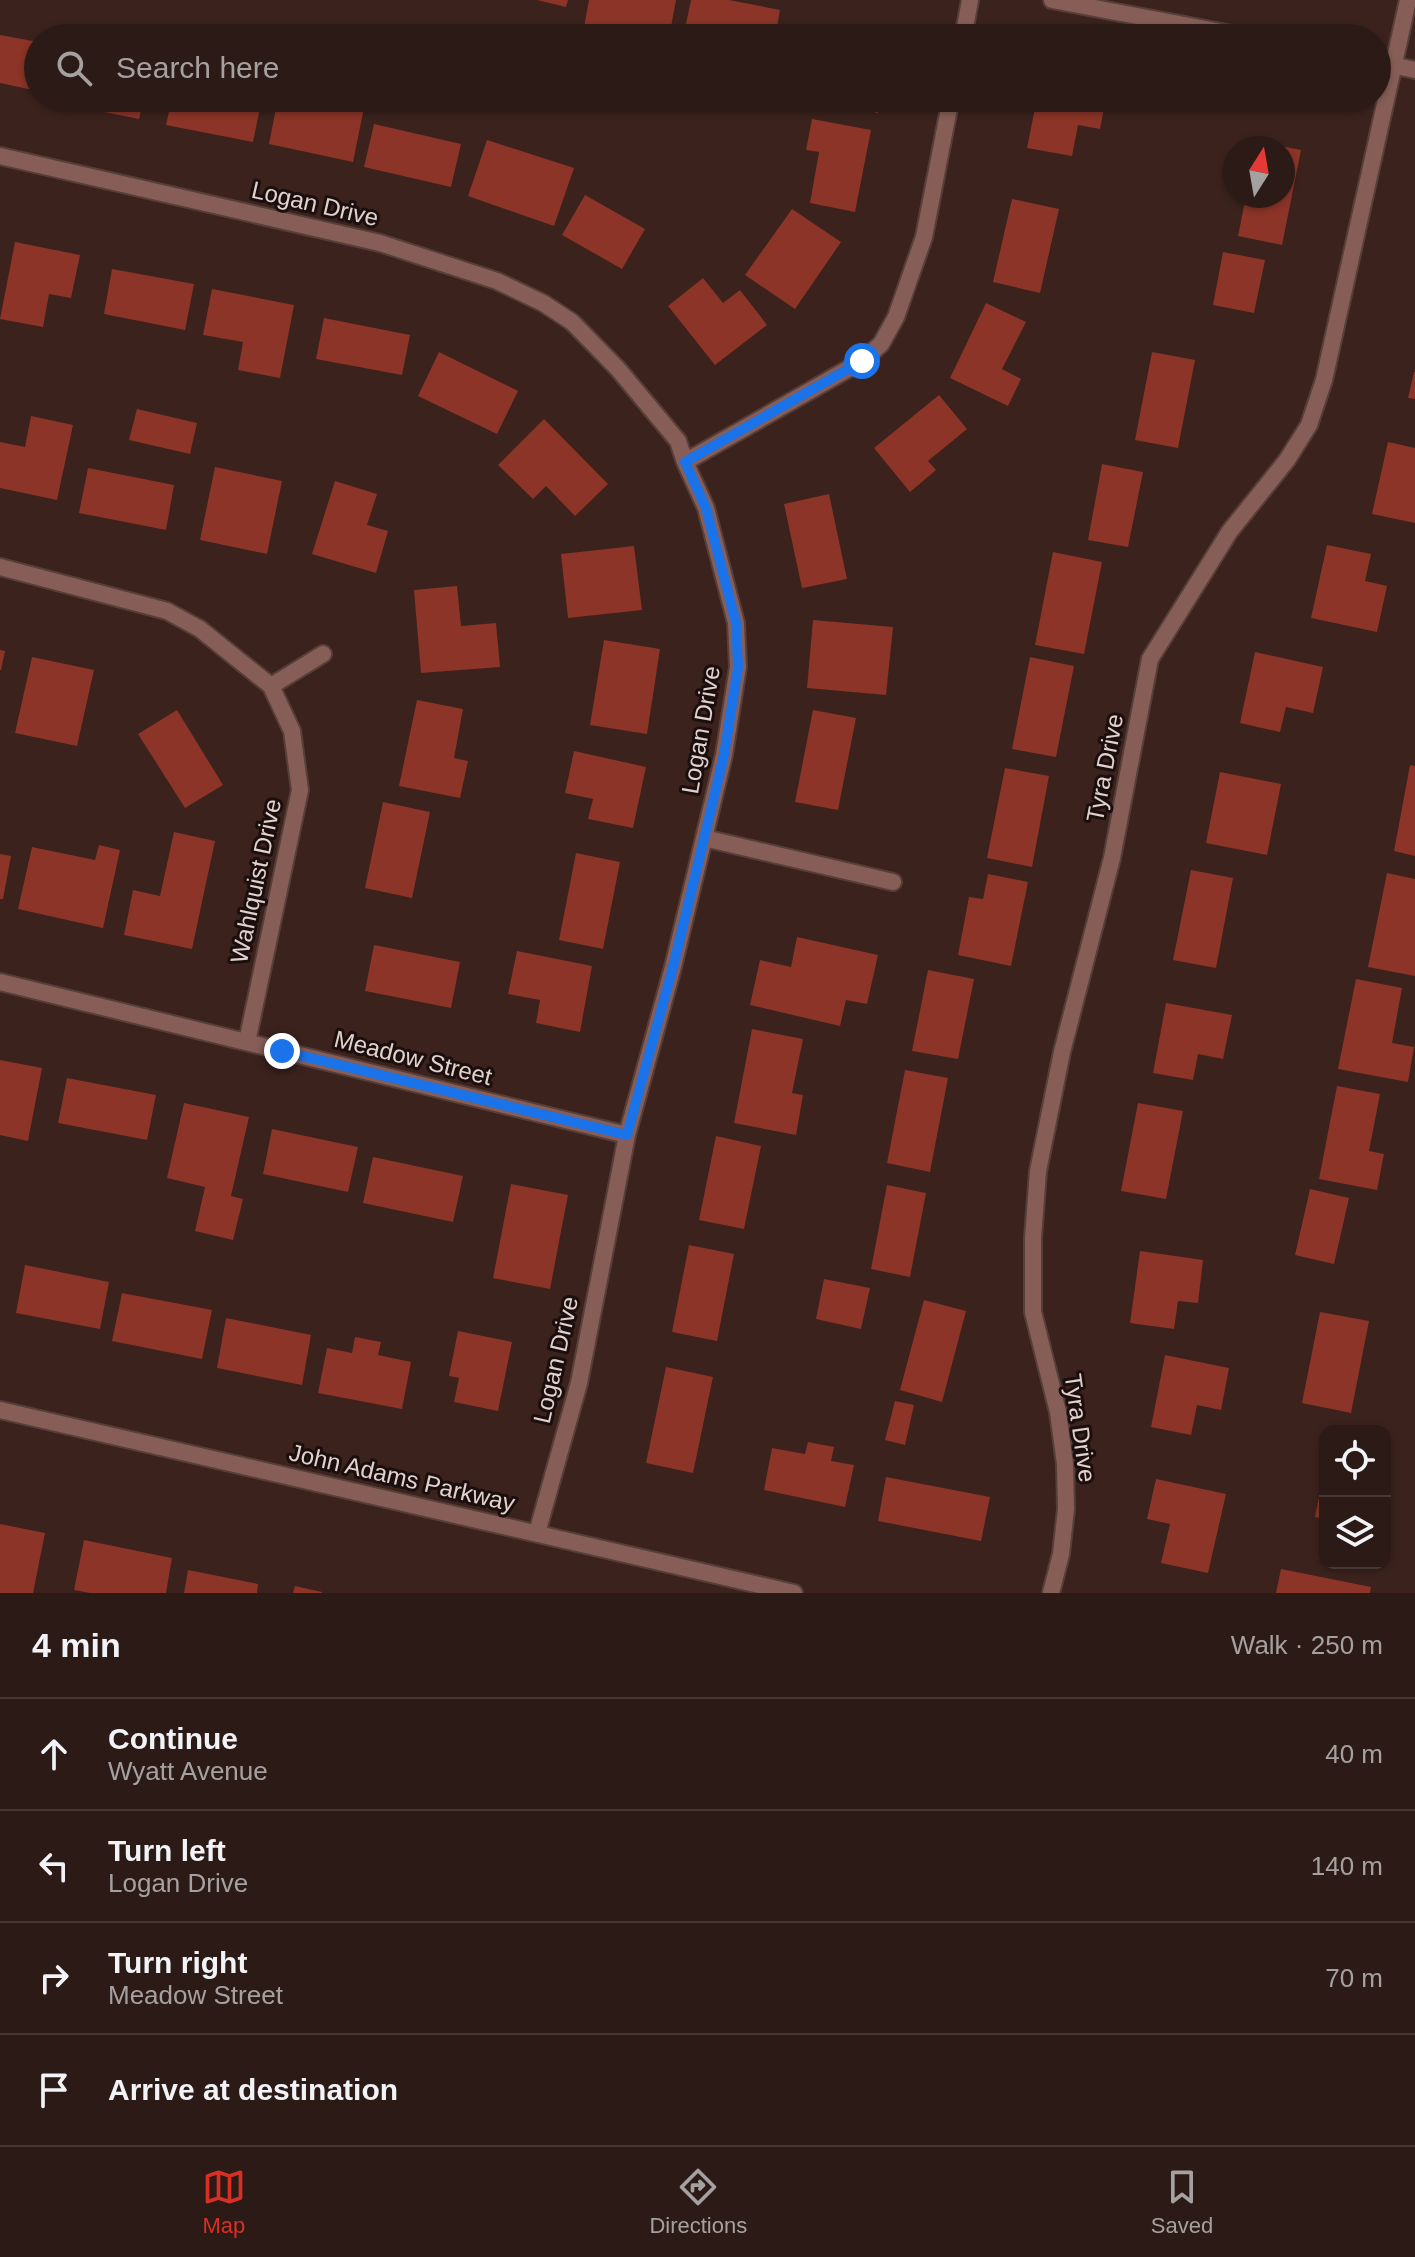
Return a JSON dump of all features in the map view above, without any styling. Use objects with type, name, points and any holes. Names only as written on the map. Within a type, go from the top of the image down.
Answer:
[{"type":"street","points":[[966,24],[970,0]]},
{"type":"street","points":[[1052,0],[1179,24]]},
{"type":"street","name":"Tyra Drive","points":[[1391,83],[1408,0]]},
{"type":"street","points":[[1391,64],[1415,70]]},
{"type":"street","points":[[685,462],[862,361],[881,344],[896,317],[924,237],[948,112]]},
{"type":"street","name":"Tyra Drive","points":[[1051,1593],[1061,1554],[1066,1509],[1065,1464],[1058,1412],[1033,1312],[1033,1238],[1038,1171],[1062,1052],[1112,858],[1150,659],[1230,531],[1287,460],[1309,425],[1324,380],[1384,112]]},
{"type":"street","name":"Logan Drive","points":[[0,156],[380,243],[497,281],[543,303],[572,322],[618,369],[678,441],[706,508],[736,623],[738,667],[724,755],[673,967],[627,1135],[579,1383],[537,1533]]},
{"type":"street","name":"Wahlquist Drive","points":[[0,567],[167,611],[200,629],[271,686],[292,731],[300,790],[247,1042]]},
{"type":"street","points":[[271,686],[323,654]]},
{"type":"street","points":[[704,838],[893,882]]},
{"type":"street","name":"Meadow Street","points":[[0,982],[627,1135]]},
{"type":"street","name":"John Adams Parkway","points":[[0,1410],[794,1593]]},
{"type":"building","points":[[537,0],[568,0],[566,7]]},
{"type":"building","points":[[589,0],[676,0],[672,24],[585,24]]},
{"type":"building","points":[[691,0],[729,0],[780,10],[778,24],[686,24]]},
{"type":"building","points":[[0,35],[24,39],[24,88],[0,83]]},
{"type":"building","points":[[104,112],[141,112],[139,119]]},
{"type":"building","points":[[169,112],[259,112],[253,142],[166,125]]},
{"type":"building","points":[[275,112],[363,112],[353,162],[269,144]]},
{"type":"building","points":[[1034,112],[1103,112],[1100,129],[1078,125],[1072,156],[1027,148]]},
{"type":"building","points":[[812,119],[871,130],[855,212],[810,203],[819,152],[806,150]]},
{"type":"building","points":[[374,124],[461,144],[451,187],[364,167]]},
{"type":"building","points":[[487,140],[574,168],[554,226],[468,196]]},
{"type":"building","points":[[1295,149],[1301,150],[1295,180]]},
{"type":"building","points":[[585,195],[645,229],[622,269],[562,235]]},
{"type":"building","points":[[1012,199],[1059,209],[1040,293],[993,282]]},
{"type":"building","points":[[1244,208],[1289,208],[1282,245],[1238,236]]},
{"type":"building","points":[[792,209],[841,242],[795,309],[745,275]]},
{"type":"building","points":[[15,242],[80,255],[71,298],[49,294],[43,327],[0,319]]},
{"type":"building","points":[[1223,252],[1265,260],[1254,313],[1213,305]]},
{"type":"building","points":[[112,269],[194,284],[185,330],[104,314]]},
{"type":"building","points":[[703,278],[723,303],[740,290],[767,325],[715,365],[668,306]]},
{"type":"building","points":[[212,289],[294,305],[280,378],[238,370],[243,342],[203,335]]},
{"type":"building","points":[[986,303],[1026,322],[1002,369],[1021,379],[1008,406],[950,378]]},
{"type":"building","points":[[324,318],[410,335],[402,375],[316,359]]},
{"type":"building","points":[[439,352],[518,391],[497,434],[418,396]]},
{"type":"building","points":[[1152,352],[1195,360],[1178,448],[1135,440]]},
{"type":"building","points":[[1415,372],[1415,399],[1408,398]]},
{"type":"building","points":[[939,395],[967,429],[928,461],[936,470],[910,492],[874,448]]},
{"type":"building","points":[[137,409],[197,423],[190,454],[129,440]]},
{"type":"building","points":[[31,416],[73,425],[57,500],[0,488],[0,442],[25,447]]},
{"type":"building","points":[[544,419],[608,484],[575,516],[546,486],[533,499],[498,465]]},
{"type":"building","points":[[1388,442],[1415,448],[1415,523],[1372,514]]},
{"type":"building","points":[[1102,464],[1143,472],[1128,547],[1088,540]]},
{"type":"building","points":[[215,467],[282,481],[267,554],[200,540]]},
{"type":"building","points":[[88,468],[174,485],[166,530],[79,513]]},
{"type":"building","points":[[335,481],[377,494],[367,525],[388,531],[376,573],[312,554]]},
{"type":"building","points":[[829,494],[847,579],[802,588],[784,504]]},
{"type":"building","points":[[1327,545],[1371,554],[1365,581],[1387,586],[1377,632],[1311,618]]},
{"type":"building","points":[[634,546],[642,610],[568,618],[561,554]]},
{"type":"building","points":[[1053,552],[1102,562],[1084,654],[1035,645]]},
{"type":"building","points":[[457,586],[461,626],[496,623],[500,667],[421,673],[414,590]]},
{"type":"building","points":[[813,620],[893,627],[886,695],[807,688]]},
{"type":"building","points":[[604,640],[660,649],[647,734],[590,725]]},
{"type":"building","points":[[0,650],[5,651],[1,670],[0,670]]},
{"type":"building","points":[[1255,652],[1323,667],[1313,713],[1286,707],[1280,732],[1240,723]]},
{"type":"building","points":[[32,657],[94,670],[77,746],[15,733]]},
{"type":"building","points":[[1030,657],[1074,666],[1056,757],[1012,749]]},
{"type":"building","points":[[417,700],[463,709],[454,758],[468,761],[460,798],[399,786]]},
{"type":"building","points":[[177,710],[223,785],[185,808],[138,734]]},
{"type":"building","points":[[813,710],[856,718],[838,810],[795,802]]},
{"type":"building","points":[[574,751],[646,767],[633,828],[588,819],[593,799],[565,793]]},
{"type":"building","points":[[1410,765],[1415,766],[1415,856],[1394,851]]},
{"type":"building","points":[[1005,768],[1049,776],[1032,867],[987,858]]},
{"type":"building","points":[[1220,772],[1281,784],[1267,855],[1206,843]]},
{"type":"building","points":[[383,802],[430,812],[412,898],[365,888]]},
{"type":"building","points":[[174,832],[215,841],[192,949],[124,935],[133,890],[160,896]]},
{"type":"building","points":[[99,845],[120,850],[103,928],[18,909],[32,847],[95,860]]},
{"type":"building","points":[[576,853],[620,862],[603,949],[559,940]]},
{"type":"building","points":[[0,854],[11,856],[3,899],[0,899]]},
{"type":"building","points":[[1191,870],[1233,878],[1216,968],[1173,960]]},
{"type":"building","points":[[1387,873],[1415,879],[1415,976],[1368,967]]},
{"type":"building","points":[[988,874],[1028,882],[1011,966],[958,955],[969,897],[983,899]]},
{"type":"building","points":[[797,937],[878,955],[867,1004],[846,1000],[840,1026],[750,1005],[760,960],[791,967]]},
{"type":"building","points":[[374,945],[460,962],[451,1008],[365,991]]},
{"type":"building","points":[[517,951],[592,966],[580,1032],[536,1023],[540,1000],[508,994]]},
{"type":"building","points":[[928,970],[974,979],[958,1059],[912,1051]]},
{"type":"building","points":[[1356,979],[1402,988],[1392,1043],[1414,1047],[1408,1082],[1338,1069]]},
{"type":"building","points":[[1166,1003],[1232,1015],[1223,1059],[1198,1054],[1193,1080],[1153,1073]]},
{"type":"building","points":[[752,1029],[803,1039],[792,1093],[803,1095],[796,1135],[734,1123]]},
{"type":"building","points":[[0,1060],[42,1068],[28,1141],[0,1135]]},
{"type":"building","points":[[905,1070],[948,1078],[930,1172],[887,1163]]},
{"type":"building","points":[[67,1078],[156,1095],[147,1140],[58,1123]]},
{"type":"building","points":[[1337,1086],[1380,1094],[1369,1151],[1384,1154],[1377,1190],[1319,1179]]},
{"type":"building","points":[[184,1103],[249,1117],[231,1196],[243,1199],[233,1240],[195,1231],[205,1187],[167,1178]]},
{"type":"building","points":[[1138,1103],[1183,1111],[1166,1199],[1121,1191]]},
{"type":"building","points":[[272,1129],[358,1147],[348,1192],[263,1174]]},
{"type":"building","points":[[716,1136],[761,1146],[744,1229],[699,1220]]},
{"type":"building","points":[[373,1157],[463,1176],[453,1222],[363,1203]]},
{"type":"building","points":[[511,1184],[568,1195],[550,1289],[493,1278]]},
{"type":"building","points":[[887,1185],[926,1193],[910,1277],[871,1269]]},
{"type":"building","points":[[1310,1189],[1349,1198],[1334,1264],[1295,1255]]},
{"type":"building","points":[[689,1245],[734,1254],[717,1341],[672,1332]]},
{"type":"building","points":[[1140,1251],[1203,1260],[1198,1303],[1178,1301],[1174,1329],[1130,1323]]},
{"type":"building","points":[[25,1265],[109,1282],[100,1329],[16,1313]]},
{"type":"building","points":[[824,1279],[870,1288],[861,1329],[816,1319]]},
{"type":"building","points":[[122,1293],[212,1310],[202,1359],[112,1341]]},
{"type":"building","points":[[924,1300],[966,1311],[942,1402],[900,1390]]},
{"type":"building","points":[[1320,1312],[1369,1321],[1351,1413],[1302,1403]]},
{"type":"building","points":[[226,1318],[311,1335],[302,1385],[217,1368]]},
{"type":"building","points":[[458,1331],[512,1342],[498,1411],[454,1402],[459,1378],[449,1376]]},
{"type":"building","points":[[355,1337],[381,1342],[378,1355],[411,1362],[402,1409],[318,1393],[327,1348],[352,1353]]},
{"type":"building","points":[[1165,1355],[1229,1368],[1221,1410],[1197,1405],[1191,1435],[1151,1427]]},
{"type":"building","points":[[666,1367],[713,1377],[693,1473],[646,1463]]},
{"type":"building","points":[[895,1401],[914,1405],[905,1445],[885,1440]]},
{"type":"building","points":[[808,1442],[834,1447],[831,1461],[854,1465],[845,1507],[764,1490],[772,1448],[805,1454]]},
{"type":"building","points":[[886,1477],[990,1497],[981,1541],[878,1521]]},
{"type":"building","points":[[1156,1479],[1226,1494],[1208,1573],[1161,1563],[1170,1524],[1147,1519]]},
{"type":"building","points":[[1319,1497],[1319,1518],[1315,1517]]},
{"type":"building","points":[[0,1524],[45,1533],[33,1593],[0,1593]]},
{"type":"building","points":[[84,1540],[172,1558],[166,1593],[90,1593],[74,1590]]},
{"type":"building","points":[[1281,1569],[1371,1587],[1370,1593],[1276,1593]]},
{"type":"building","points":[[188,1570],[258,1584],[257,1593],[184,1593]]},
{"type":"building","points":[[295,1586],[322,1592],[322,1593],[293,1593]]},
{"type":"route","points":[[282,1051],[627,1135],[673,967],[724,755],[738,667],[736,623],[706,508],[685,462],[862,361]]}]
